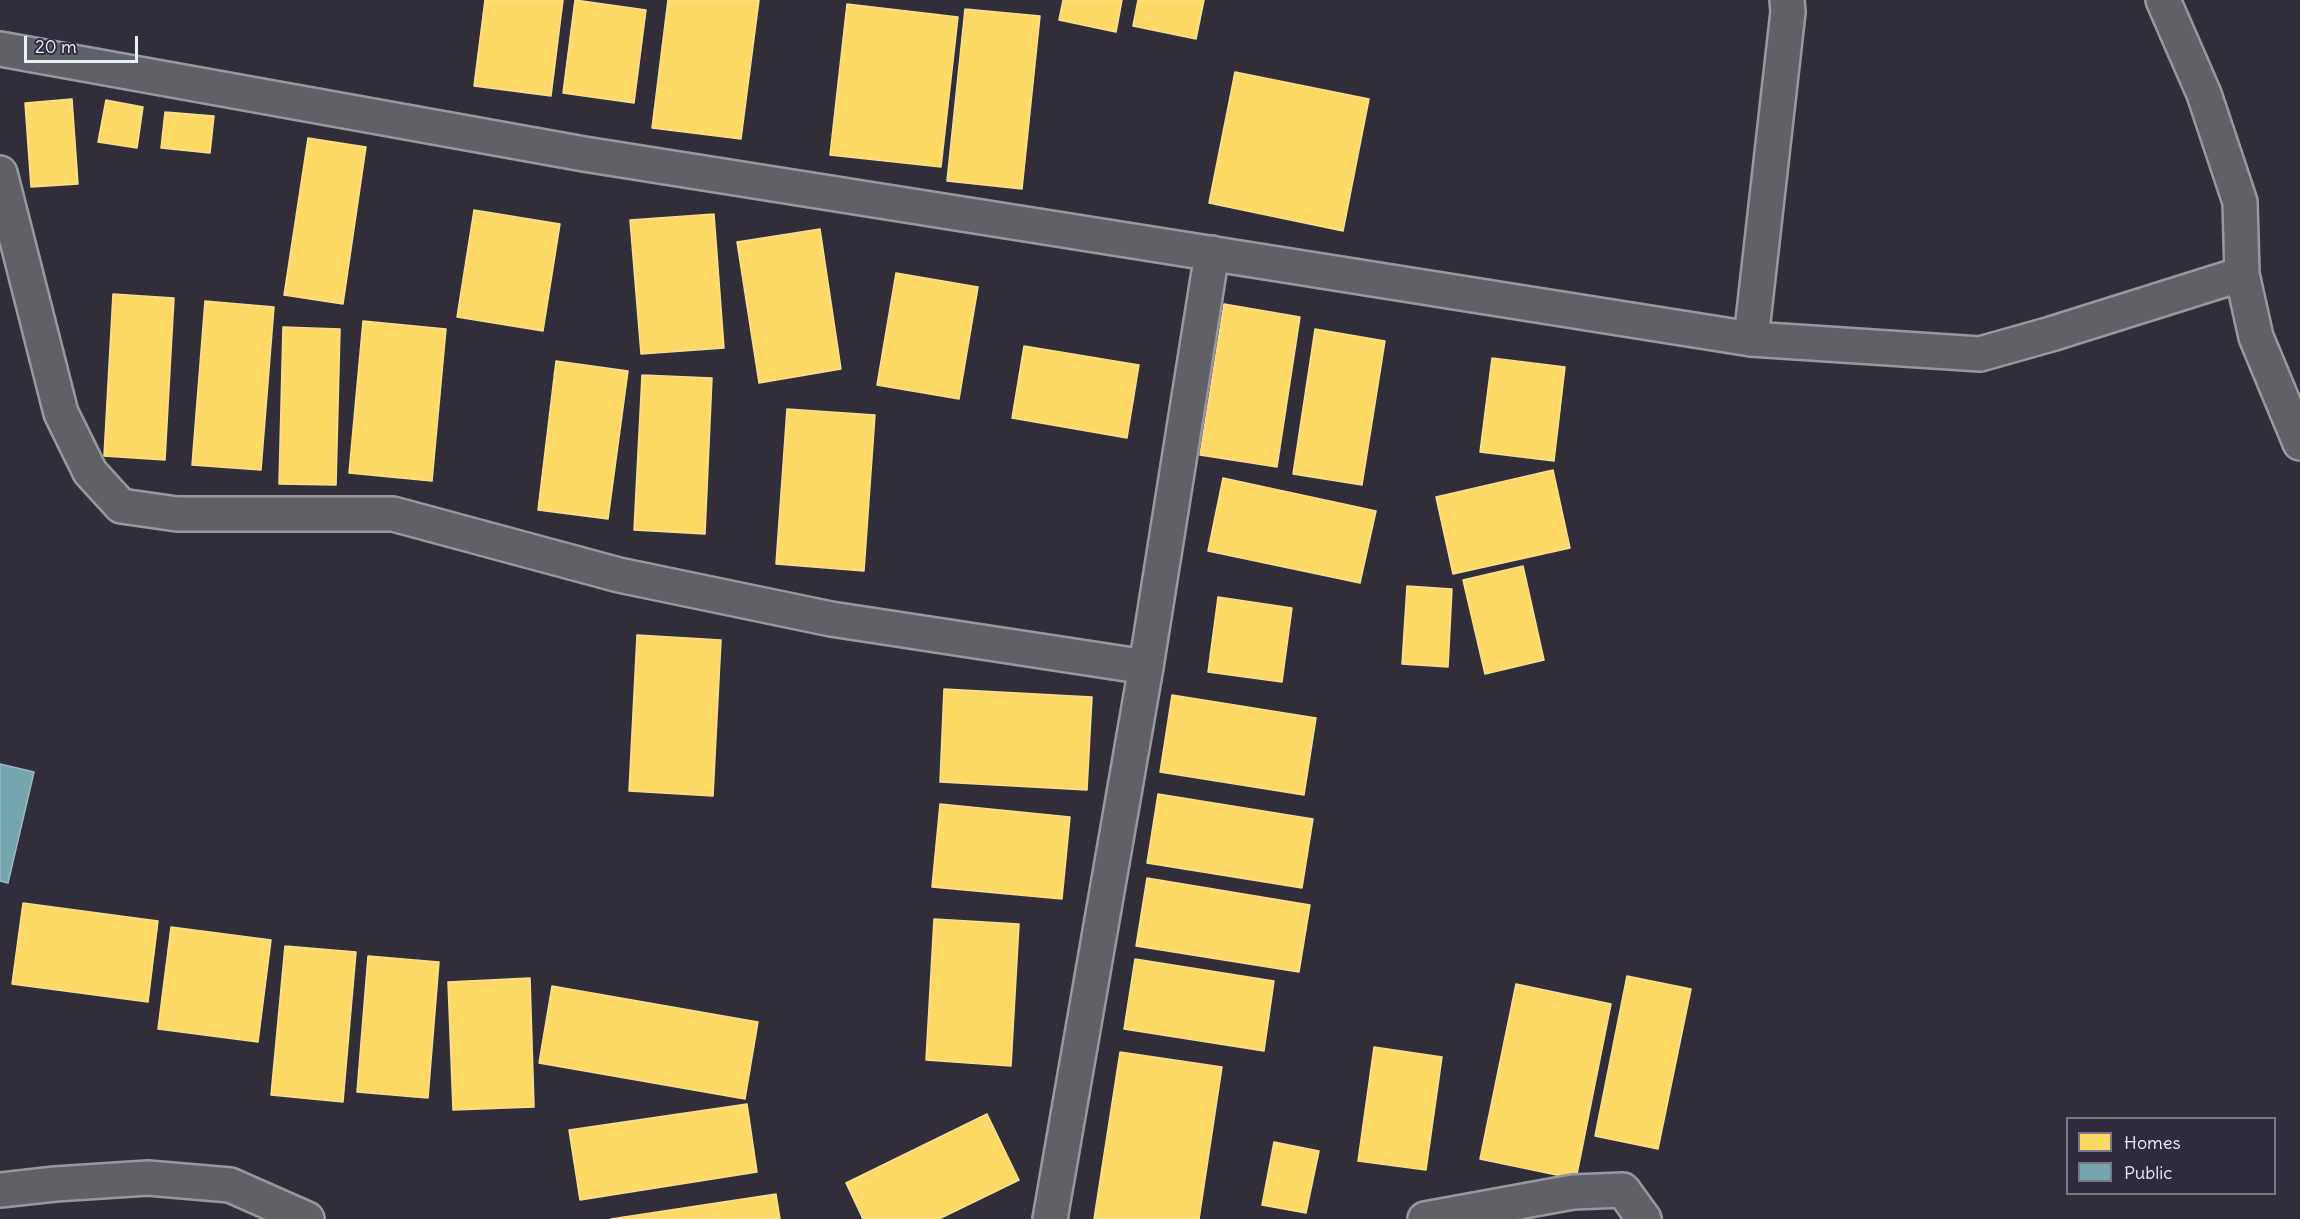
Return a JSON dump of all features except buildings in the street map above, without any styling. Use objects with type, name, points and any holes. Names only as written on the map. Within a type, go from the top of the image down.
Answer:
[{"type":"street","points":[[1751,339],[1787,24],[1787,0]]},
{"type":"street","points":[[2163,0],[2204,94],[2240,202],[2242,274],[2256,337],[2300,443]]},
{"type":"street","points":[[0,49],[584,154],[1751,339],[1980,354],[2242,274]]},
{"type":"street","points":[[0,173],[61,413],[90,472],[122,507],[177,514],[393,514],[619,575],[831,620],[1146,667]]},
{"type":"street","points":[[1050,1219],[1146,667],[1212,253]]},
{"type":"street","points":[[0,1190],[148,1178],[230,1185],[307,1219]]},
{"type":"street","points":[[0,1200],[55,1184]]},
{"type":"street","points":[[1425,1219],[1574,1192],[1623,1190],[1644,1219]]}]
